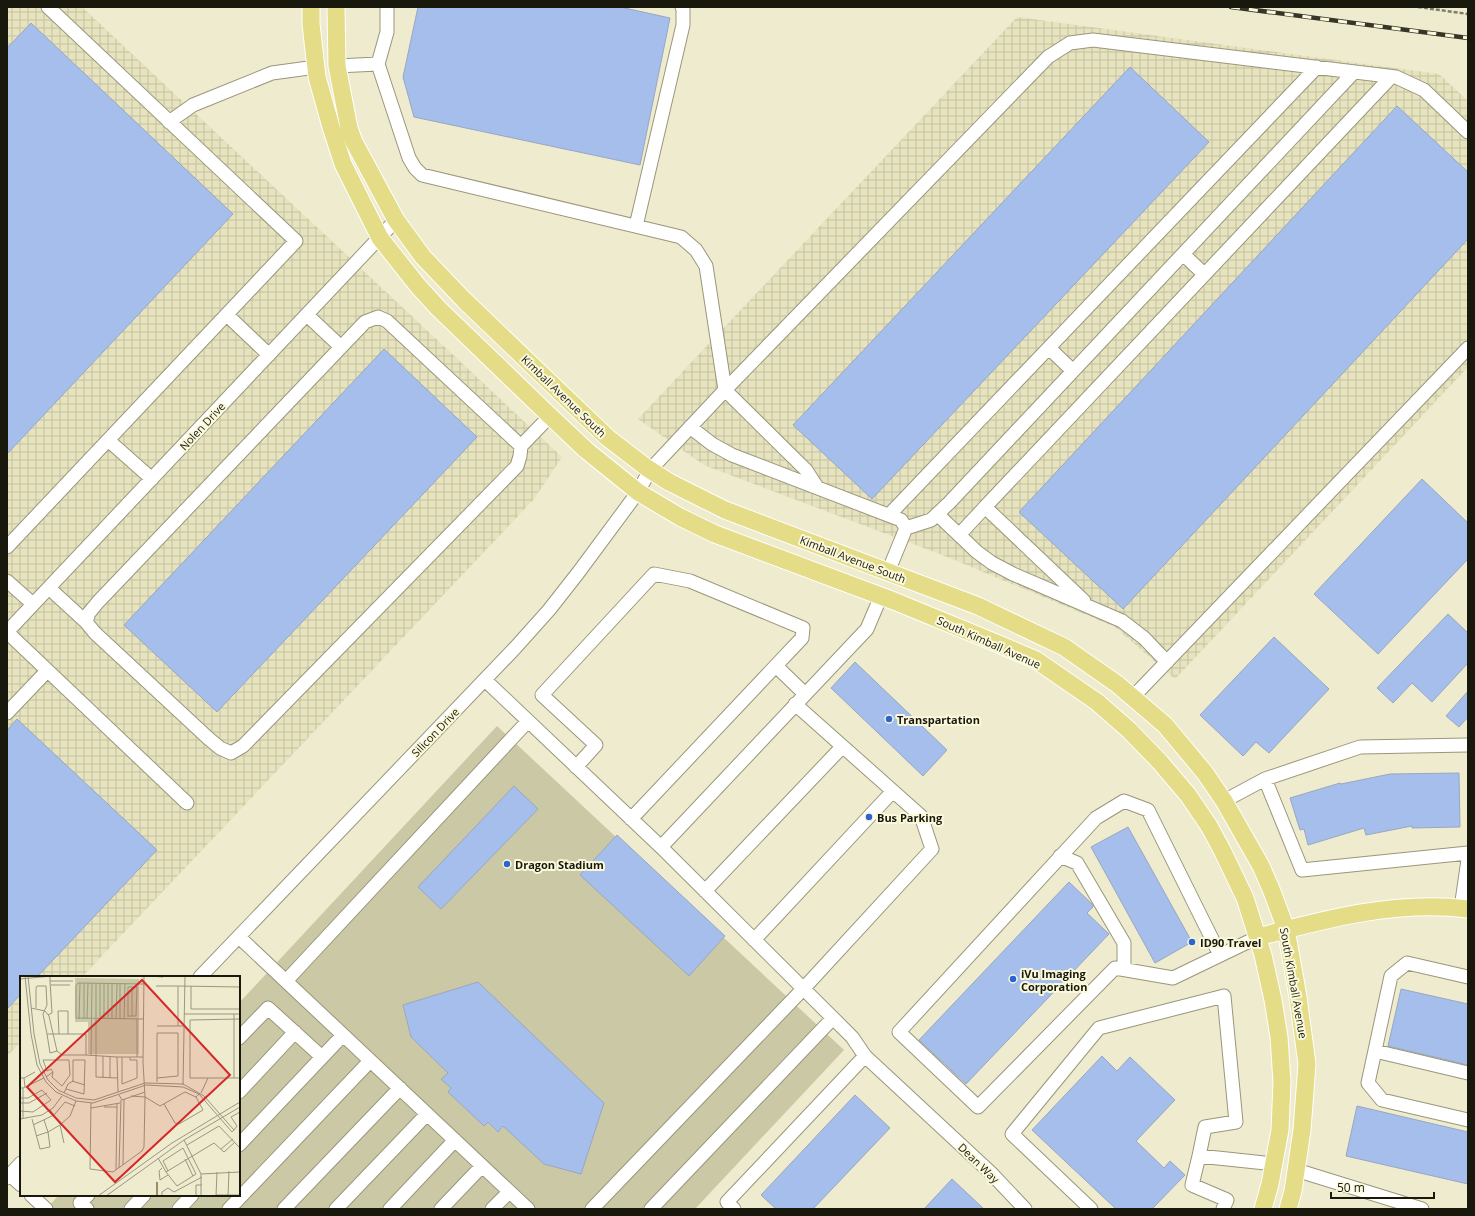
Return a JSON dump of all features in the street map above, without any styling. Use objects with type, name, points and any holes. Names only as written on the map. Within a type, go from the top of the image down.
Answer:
[{"type":"main road","name":"Kimball Avenue South","points":[[311,7],[310,24],[317,77],[343,164],[380,238],[418,286],[438,308],[592,455],[638,492],[680,517],[715,534],[928,615]]},
{"type":"main road","name":"Kimball Avenue South","points":[[336,7],[337,66],[349,128],[354,142],[396,220],[423,257],[465,301],[608,438],[650,470],[692,495],[725,510],[978,606]]},
{"type":"main road","points":[[316,67],[337,66]]},
{"type":"main road","points":[[881,596],[888,572]]},
{"type":"main road","name":"South Kimball Avenue","points":[[978,606],[1064,647],[1118,684],[1165,725],[1205,773],[1224,801],[1261,866],[1286,930],[1298,997],[1307,1064],[1302,1130],[1293,1191],[1288,1209]]},
{"type":"main road","name":"South Kimball Avenue","points":[[928,615],[1036,660],[1097,702],[1129,730],[1160,762],[1188,795],[1209,826],[1245,898],[1258,937],[1273,1000],[1279,1037],[1282,1082],[1280,1130],[1270,1184],[1263,1209]]},
{"type":"main road","points":[[1115,717],[1133,697]]},
{"type":"main road","points":[[1258,937],[1341,916],[1381,910],[1422,908],[1465,909]]},
{"type":"main road","points":[[1274,1164],[1296,1170]]},
{"type":"street","points":[[7,547],[296,241],[48,7]]},
{"type":"street","points":[[387,7],[387,32],[378,64],[409,158],[415,168],[422,174],[681,237],[696,250],[706,266],[725,390],[806,470],[817,487]]},
{"type":"street","points":[[636,226],[683,24],[684,10],[682,7]]},
{"type":"street","name":"Silicon Drive","points":[[201,976],[485,680],[549,610],[638,492],[650,470],[725,390],[1048,57],[1070,43],[1093,40],[1396,77],[1424,90],[1468,132]]},
{"type":"street","points":[[337,66],[378,64]]},
{"type":"street","points":[[169,122],[193,106],[272,73],[316,67]]},
{"type":"street","points":[[888,515],[1316,68]]},
{"type":"street","points":[[906,528],[931,520],[950,503],[1354,72]]},
{"type":"street","points":[[959,535],[1391,77]]},
{"type":"street","name":"Nolen Drive","points":[[7,632],[396,220]]},
{"type":"street","points":[[1183,254],[1204,274]]},
{"type":"street","points":[[226,315],[269,355]]},
{"type":"street","points":[[307,315],[341,347]]},
{"type":"street","points":[[86,622],[89,612],[98,602],[365,322],[378,317],[387,321],[521,446]]},
{"type":"street","points":[[1048,348],[1073,371]]},
{"type":"street","points":[[1133,697],[1468,348]]},
{"type":"street","points":[[49,588],[208,738],[220,748],[231,753],[243,746],[517,466],[521,446],[550,416]]},
{"type":"street","points":[[690,427],[712,444],[732,455],[901,520],[906,528]]},
{"type":"street","points":[[108,440],[152,479]]},
{"type":"street","points":[[985,507],[1090,607]]},
{"type":"street","points":[[937,514],[977,552],[992,563],[1013,574],[1122,621],[1144,638],[1167,662]]},
{"type":"street","points":[[888,572],[906,528]]},
{"type":"street","points":[[576,767],[596,745],[542,694],[654,574],[690,581],[803,628],[802,638],[631,819]]},
{"type":"street","points":[[7,581],[33,604]]},
{"type":"street","points":[[661,847],[866,629],[881,596]]},
{"type":"street","points":[[7,632],[187,803]]},
{"type":"street","points":[[776,666],[805,694]]},
{"type":"street","points":[[7,713],[47,671]]},
{"type":"street","name":"Dean Way","points":[[485,680],[661,847],[852,1037],[865,1056],[991,1173],[1025,1209]]},
{"type":"street","points":[[592,1209],[804,988],[932,849],[921,816],[795,704]]},
{"type":"street","points":[[286,981],[528,721]]},
{"type":"street","points":[[1224,801],[1265,779],[1360,747],[1468,745]]},
{"type":"street","points":[[705,891],[842,747]]},
{"type":"street","points":[[1265,779],[1302,870],[1468,853]]},
{"type":"street","points":[[754,940],[893,791]]},
{"type":"street","points":[[1220,955],[1148,810],[1124,801],[1096,818],[900,1032],[978,1106],[1115,968],[1173,978],[1258,937]]},
{"type":"street","points":[[1060,856],[1077,863],[1124,943],[1124,970]]},
{"type":"street","points":[[1465,909],[1468,860]]},
{"type":"street","points":[[238,937],[528,1209]]},
{"type":"street","points":[[1468,977],[1407,963],[1391,976],[1368,1083],[1382,1100],[1468,1120]]},
{"type":"street","points":[[1091,1209],[1012,1134],[1099,1028],[1224,996],[1236,1122],[1205,1127],[1200,1156],[1192,1185],[1227,1200],[1223,1209]]},
{"type":"street","points":[[240,1037],[268,1008],[322,1057]]},
{"type":"street","points":[[651,1209],[833,1018]]},
{"type":"street","points":[[240,1091],[295,1032]]},
{"type":"street","points":[[240,1144],[343,1035]]},
{"type":"street","points":[[1374,1051],[1468,1073]]},
{"type":"street","points":[[734,1209],[727,1202],[865,1056]]},
{"type":"street","points":[[229,1209],[370,1061]]},
{"type":"street","points":[[284,1209],[400,1088]]},
{"type":"street","points":[[336,1209],[428,1114]]},
{"type":"street","points":[[390,1209],[454,1140]]},
{"type":"street","points":[[1200,1156],[1274,1164]]},
{"type":"street","points":[[20,1164],[8,1176],[20,1184]]},
{"type":"street","points":[[441,1209],[482,1166]]},
{"type":"street","points":[[1296,1170],[1422,1209]]},
{"type":"street","points":[[492,1209],[509,1192]]},
{"type":"street","points":[[32,1196],[46,1209]]},
{"type":"street","points":[[87,1196],[80,1203],[87,1209]]},
{"type":"street","points":[[130,1209],[143,1196]]},
{"type":"street","points":[[179,1209],[191,1196]]},
{"type":"path","points":[[1418,7],[1468,14]]},
{"type":"shaded area","points":[[7,7],[82,7],[562,457],[534,499],[83,976],[20,976],[20,1043],[7,1056]]},
{"type":"shaded area","points":[[1017,17],[1439,74],[1468,101],[1468,367],[1175,679],[1115,627],[950,558],[704,465],[638,419]]},
{"type":"shaded area","name":"Dragon Stadium","points":[[497,726],[844,1050],[695,1209],[46,1209],[58,1196],[240,1196],[240,1002]]},
{"type":"building","points":[[418,7],[620,7],[670,18],[640,165],[414,117],[403,77]]},
{"type":"building","points":[[31,23],[233,214],[7,454],[7,48]]},
{"type":"building","points":[[1130,67],[1209,142],[872,499],[793,425]]},
{"type":"building","points":[[1397,106],[1468,172],[1468,239],[1123,609],[1019,512]]},
{"type":"building","points":[[384,349],[477,437],[217,712],[124,625]]},
{"type":"building","points":[[1422,479],[1468,523],[1468,559],[1378,654],[1314,594]]},
{"type":"building","points":[[1448,614],[1468,633],[1468,663],[1432,702],[1412,683],[1393,703],[1377,688]]},
{"type":"building","points":[[1274,637],[1329,689],[1269,753],[1256,742],[1243,756],[1200,715]]},
{"type":"building","name":"Transpartation","points":[[855,662],[947,750],[923,776],[831,688]]},
{"type":"building","points":[[1468,691],[1468,717],[1459,727],[1446,716]]},
{"type":"building","points":[[17,719],[157,850],[38,976],[20,976],[20,995],[7,1009],[7,730]]},
{"type":"building","points":[[1459,773],[1460,827],[1412,828],[1412,826],[1366,835],[1364,828],[1308,845],[1304,829],[1300,830],[1290,798],[1340,783],[1390,774]]},
{"type":"building","points":[[514,786],[538,809],[441,909],[418,887]]},
{"type":"building","points":[[1128,827],[1192,942],[1155,963],[1091,847]]},
{"type":"building","points":[[617,835],[725,936],[689,976],[580,875]]},
{"type":"building","points":[[1069,882],[1092,904],[1093,907],[1087,913],[1109,934],[966,1084],[919,1040]]},
{"type":"building","points":[[478,982],[604,1103],[581,1174],[544,1164],[503,1126],[498,1132],[488,1122],[484,1126],[448,1092],[451,1088],[441,1079],[448,1073],[411,1037],[403,1005]]},
{"type":"building","points":[[1401,989],[1468,1004],[1468,1065],[1388,1046]]},
{"type":"building","points":[[1102,1056],[1117,1071],[1130,1057],[1175,1100],[1136,1141],[1164,1168],[1170,1161],[1185,1175],[1152,1209],[1116,1209],[1032,1130]]},
{"type":"building","points":[[855,1095],[890,1128],[813,1209],[776,1209],[761,1195]]},
{"type":"building","points":[[1357,1106],[1468,1132],[1468,1184],[1346,1156]]},
{"type":"building","points":[[952,1179],[984,1209],[924,1209]]},
{"type":"railway","points":[[1231,7],[1468,38]]},
{"type":"place","name":"Transpartation","points":[[889,719]]},
{"type":"place","name":"Bus Parking","points":[[869,817]]},
{"type":"place","name":"Dragon Stadium","points":[[507,864]]},
{"type":"place","name":"ID90 Travel","points":[[1192,942]]},
{"type":"place","name":"iVu Imaging Corporation","points":[[1013,979]]}]
